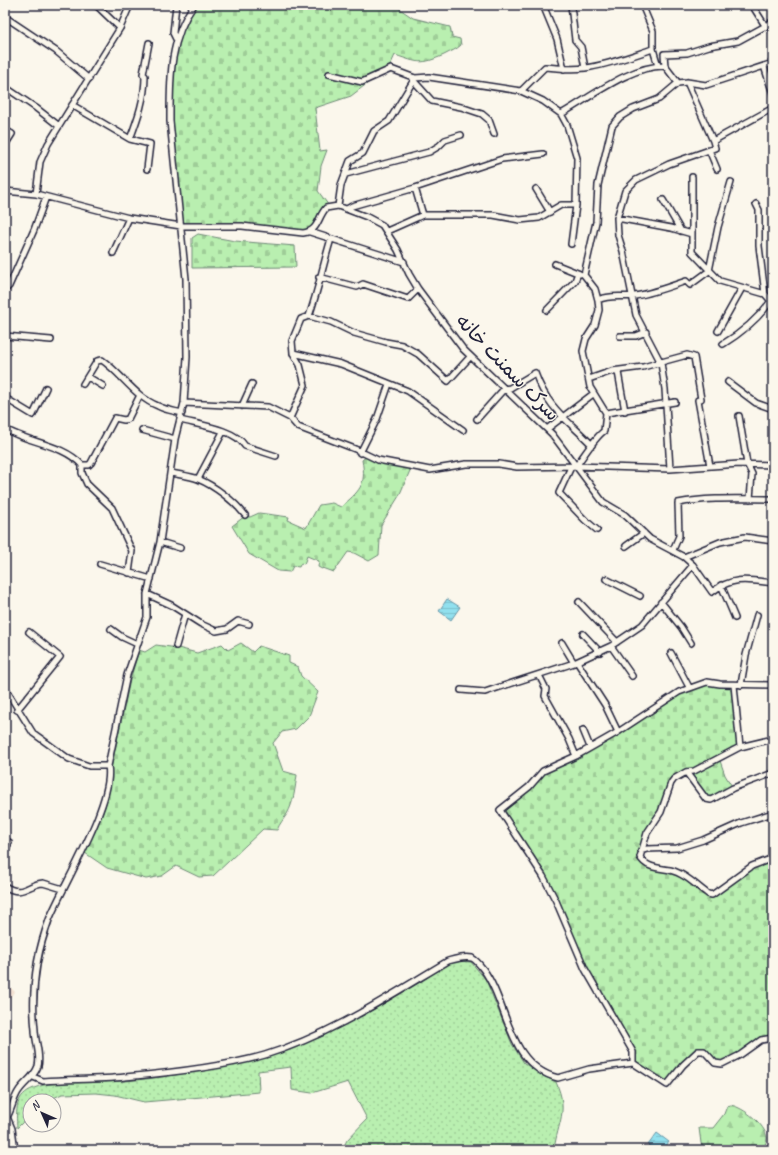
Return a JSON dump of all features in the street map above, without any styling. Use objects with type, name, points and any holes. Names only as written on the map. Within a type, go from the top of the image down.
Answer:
[{"type":"main road","points":[[6,1116],[11,1129],[14,1150]]},
{"type":"street","points":[[96,5],[120,28]]},
{"type":"street","points":[[36,194],[40,162],[48,144],[120,28],[130,5]]},
{"type":"street","points":[[176,5],[173,33],[176,39]]},
{"type":"street","points":[[6,1116],[18,1092],[33,1076],[38,1065],[34,1030],[38,952],[50,920],[82,852],[105,797],[109,773],[108,766],[127,675],[147,617],[147,594],[160,542],[175,439],[184,403],[187,357],[187,311],[181,226],[170,121],[172,56],[181,26],[194,5]]},
{"type":"street","points":[[543,5],[557,39],[564,69]]},
{"type":"street","points":[[571,5],[575,40],[581,47],[585,68]]},
{"type":"street","points":[[642,5],[653,31],[653,49],[658,66]]},
{"type":"street","points":[[752,5],[770,24],[773,31]]},
{"type":"street","points":[[5,17],[56,51],[89,78]]},
{"type":"street","points":[[678,84],[665,66],[664,54],[687,53],[709,46],[738,41],[770,24]]},
{"type":"street","points":[[130,138],[137,121],[145,90],[146,76],[143,74],[149,43]]},
{"type":"street","points":[[521,92],[545,67],[564,69],[585,68],[607,64],[653,49]]},
{"type":"street","points":[[584,275],[596,222],[598,185],[612,126],[620,117],[633,109],[659,99],[678,84],[687,82],[706,85],[773,63]]},
{"type":"street","points":[[561,114],[611,83],[640,70],[665,66]]},
{"type":"street","points":[[764,66],[773,94]]},
{"type":"street","points":[[329,74],[362,82],[391,69],[414,79],[432,101],[473,110],[487,117],[494,134]]},
{"type":"street","points":[[310,232],[315,227],[326,208],[338,206],[341,185],[350,161],[363,153],[374,131],[388,120],[414,79],[428,77],[521,92],[543,101],[561,114],[570,130],[577,158],[576,205],[571,244]]},
{"type":"street","points":[[670,469],[665,389],[661,363],[636,315],[623,251],[618,235],[617,218],[625,190],[636,180],[663,167],[715,148],[687,82]]},
{"type":"street","points":[[5,87],[59,126]]},
{"type":"street","points":[[72,105],[130,138],[150,144],[148,169]]},
{"type":"street","points":[[713,141],[773,108]]},
{"type":"street","points":[[5,130],[12,134],[5,145]]},
{"type":"street","points":[[346,174],[429,152],[445,140],[461,135]]},
{"type":"street","points":[[709,150],[717,169]]},
{"type":"street","points":[[346,209],[502,160],[543,154]]},
{"type":"street","points":[[692,177],[692,252],[720,281],[765,294]]},
{"type":"street","points":[[598,300],[608,295],[633,296],[653,293],[686,281],[690,285],[709,271],[718,227],[731,182]]},
{"type":"street","points":[[415,188],[423,215]]},
{"type":"street","points":[[536,189],[550,212]]},
{"type":"street","points":[[5,191],[36,194],[129,218],[181,226],[242,226],[303,233],[310,232],[404,262]]},
{"type":"street","points":[[5,290],[9,286],[34,230],[46,197]]},
{"type":"street","points":[[663,200],[681,231]]},
{"type":"street","points":[[723,344],[746,330],[760,317],[772,302],[765,294],[759,246],[759,210],[756,204]]},
{"type":"street","points":[[387,231],[423,215],[493,215],[520,220],[539,218],[561,205],[576,205]]},
{"type":"street","name":"سرک سمنت خانه","points":[[338,206],[367,217],[382,226],[387,231],[418,289],[445,327],[470,357],[547,429],[573,466],[604,502],[625,515],[650,539],[684,557],[693,565],[712,592],[721,585]]},
{"type":"street","points":[[112,254],[129,218]]},
{"type":"street","points":[[617,218],[692,234]]},
{"type":"street","points":[[308,316],[317,294],[319,277],[331,239]]},
{"type":"street","points":[[555,264],[584,275],[595,289],[598,300],[599,310],[595,325],[586,339],[584,351],[590,387],[606,413],[604,432],[597,435],[592,445],[573,466],[560,493],[585,520],[597,530]]},
{"type":"street","points":[[547,310],[575,281],[578,273]]},
{"type":"street","points":[[319,277],[357,287],[363,284],[408,299],[418,289]]},
{"type":"street","points":[[718,331],[742,288]]},
{"type":"street","points":[[290,418],[305,385],[300,365],[293,353],[292,342],[301,319],[308,316],[331,322],[354,333],[402,345],[418,354],[448,381],[470,357]]},
{"type":"street","points":[[620,336],[636,336],[646,332]]},
{"type":"street","points":[[5,336],[51,340]]},
{"type":"street","points":[[293,353],[341,364],[408,392],[463,430]]},
{"type":"street","points":[[589,379],[612,371],[661,363],[687,355],[694,357],[701,399],[698,400],[699,411],[704,426],[710,466]]},
{"type":"street","points":[[83,384],[97,361],[102,360],[114,368],[140,395],[157,406],[182,413]]},
{"type":"street","points":[[612,371],[618,372],[625,411]]},
{"type":"street","points":[[477,419],[504,389],[510,388],[534,373],[542,392],[555,410],[592,445]]},
{"type":"street","points":[[88,377],[103,386]]},
{"type":"street","points":[[728,382],[756,403],[773,409]]},
{"type":"street","points":[[242,406],[252,384]]},
{"type":"street","points":[[360,453],[377,419],[389,384]]},
{"type":"street","points":[[5,398],[33,415],[46,388]]},
{"type":"street","points":[[547,429],[593,394]]},
{"type":"street","points":[[5,429],[15,435],[63,452],[82,465],[90,464],[115,418],[124,420],[128,419],[140,395]]},
{"type":"street","points":[[606,413],[675,402]]},
{"type":"street","points":[[184,403],[268,407],[290,418],[298,427],[355,449],[360,453],[378,460],[430,470],[466,464],[499,464],[517,467],[573,466],[670,469],[747,464],[773,465]]},
{"type":"street","points":[[739,416],[747,464],[752,474],[750,499]]},
{"type":"street","points":[[180,420],[223,432],[238,438],[245,446],[276,456]]},
{"type":"street","points":[[142,430],[175,439]]},
{"type":"street","points":[[198,479],[223,432]]},
{"type":"street","points":[[82,465],[82,473],[86,484],[112,508],[132,551],[129,573]]},
{"type":"street","points":[[171,473],[198,479],[209,484],[239,507],[245,515]]},
{"type":"street","points":[[673,550],[679,536],[678,503],[692,500],[725,498],[773,500]]},
{"type":"street","points":[[626,546],[644,533]]},
{"type":"street","points":[[684,557],[720,542],[745,537],[773,541]]},
{"type":"street","points":[[160,542],[180,548]]},
{"type":"street","points":[[100,564],[151,579]]},
{"type":"street","points":[[461,690],[484,692],[576,662],[600,652],[642,625],[693,565]]},
{"type":"street","points":[[606,579],[640,596]]},
{"type":"street","points":[[735,618],[721,585],[738,580],[773,583]]},
{"type":"street","points":[[147,594],[216,631],[227,629],[238,621],[249,624]]},
{"type":"street","points":[[579,602],[617,642]]},
{"type":"street","points":[[661,602],[681,627],[691,643]]},
{"type":"street","points":[[176,646],[185,614]]},
{"type":"street","points":[[741,685],[747,650],[757,615]]},
{"type":"street","points":[[111,629],[122,637],[137,644]]},
{"type":"street","points":[[17,710],[60,657],[29,632]]},
{"type":"street","points":[[583,634],[600,652]]},
{"type":"street","points":[[562,643],[605,705],[618,732]]},
{"type":"street","points":[[611,646],[632,676]]},
{"type":"street","points":[[671,653],[690,687]]},
{"type":"street","points":[[539,674],[546,689],[545,696],[569,739],[576,756]]},
{"type":"street","points":[[633,1062],[633,1052],[585,969],[550,888],[536,863],[500,810],[529,787],[543,771],[576,756],[618,732],[679,692],[707,682],[734,685],[773,685]]},
{"type":"street","points":[[734,685],[740,747]]},
{"type":"street","points":[[5,688],[17,710],[33,733],[69,759],[89,766],[108,766]]},
{"type":"street","points":[[583,730],[590,747]]},
{"type":"street","points":[[773,739],[740,747],[694,771],[686,772],[674,779],[671,783],[661,812],[647,833],[640,857],[644,863],[660,869],[672,870],[684,876],[708,894],[712,895],[752,866],[773,858]]},
{"type":"street","points":[[686,772],[706,799],[711,800],[733,788],[773,773]]},
{"type":"street","points":[[641,851],[648,849],[677,848],[703,840],[741,822],[773,813]]},
{"type":"street","points":[[5,853],[9,842]]},
{"type":"street","points":[[5,886],[11,889],[27,890],[43,883],[63,890]]},
{"type":"street","points":[[33,1076],[43,1081],[124,1077],[211,1066],[261,1056],[302,1042],[337,1026],[448,961],[459,958],[472,958],[483,970],[492,986],[515,1042],[527,1061],[543,1072],[558,1078],[589,1069],[633,1062],[668,1085],[683,1065],[698,1051],[704,1051],[715,1062],[722,1064],[740,1055],[761,1040],[773,1038]]},
{"type":"shaded area","points":[[5,982],[15,992],[5,1002]]},
{"type":"green space","points":[[194,5],[394,5],[413,18],[450,27],[452,37],[460,39],[461,45],[444,55],[425,62],[415,61],[395,55],[390,66],[351,96],[315,108],[320,151],[327,150],[321,166],[318,191],[329,206],[310,232],[181,226],[170,121],[176,39]]},
{"type":"green space","points":[[198,234],[235,241],[295,246],[296,267],[192,268],[192,238]]},
{"type":"green space","points":[[367,456],[412,466],[399,496],[381,525],[379,555],[369,561],[354,553],[348,552],[334,572],[318,567],[319,561],[307,556],[304,564],[301,563],[299,567],[293,566],[290,572],[278,571],[249,554],[232,526],[245,516],[250,517],[259,513],[289,517],[288,520],[306,528],[319,505],[332,503],[341,507],[353,497],[362,482],[362,460]]},
{"type":"green space","points":[[241,643],[253,652],[259,646],[289,656],[289,663],[298,667],[301,676],[318,692],[309,716],[296,729],[282,732],[273,743],[283,771],[297,775],[293,800],[287,814],[277,830],[263,829],[213,876],[199,877],[176,866],[162,876],[146,879],[107,868],[85,853],[103,812],[109,791],[111,769],[130,680],[139,650],[145,652],[156,645],[178,648],[197,653],[222,644],[228,650]]},
{"type":"green space","points":[[707,682],[734,685],[740,747],[719,758],[725,775],[733,788],[725,793],[706,799],[686,772],[674,779],[663,805],[647,833],[641,851],[644,863],[672,870],[712,895],[752,866],[773,858],[773,1038],[769,1038],[740,1055],[718,1064],[701,1050],[667,1085],[633,1063],[634,1056],[588,973],[556,901],[500,810],[529,787],[539,774],[576,756],[679,692]]},
{"type":"green space","points":[[459,961],[471,962],[486,980],[512,1044],[524,1063],[541,1075],[556,1082],[562,1101],[562,1109],[554,1150],[342,1150],[347,1140],[367,1119],[348,1082],[312,1093],[292,1090],[291,1067],[258,1071],[259,1092],[144,1102],[115,1095],[96,1093],[26,1093],[34,1088],[54,1083],[114,1082],[146,1079],[245,1063],[277,1054],[336,1030],[392,999],[449,964]]},
{"type":"green space","points":[[22,1096],[22,1123],[17,1128],[17,1109]]},
{"type":"green space","points":[[731,1105],[748,1113],[762,1127],[767,1138],[763,1150],[704,1150],[701,1143],[699,1128],[713,1128],[724,1114],[727,1106]]},
{"type":"water","points":[[447,599],[460,607],[451,620],[439,611]]},
{"type":"water","points":[[657,1133],[669,1142],[663,1150],[656,1150],[648,1145]]}]
